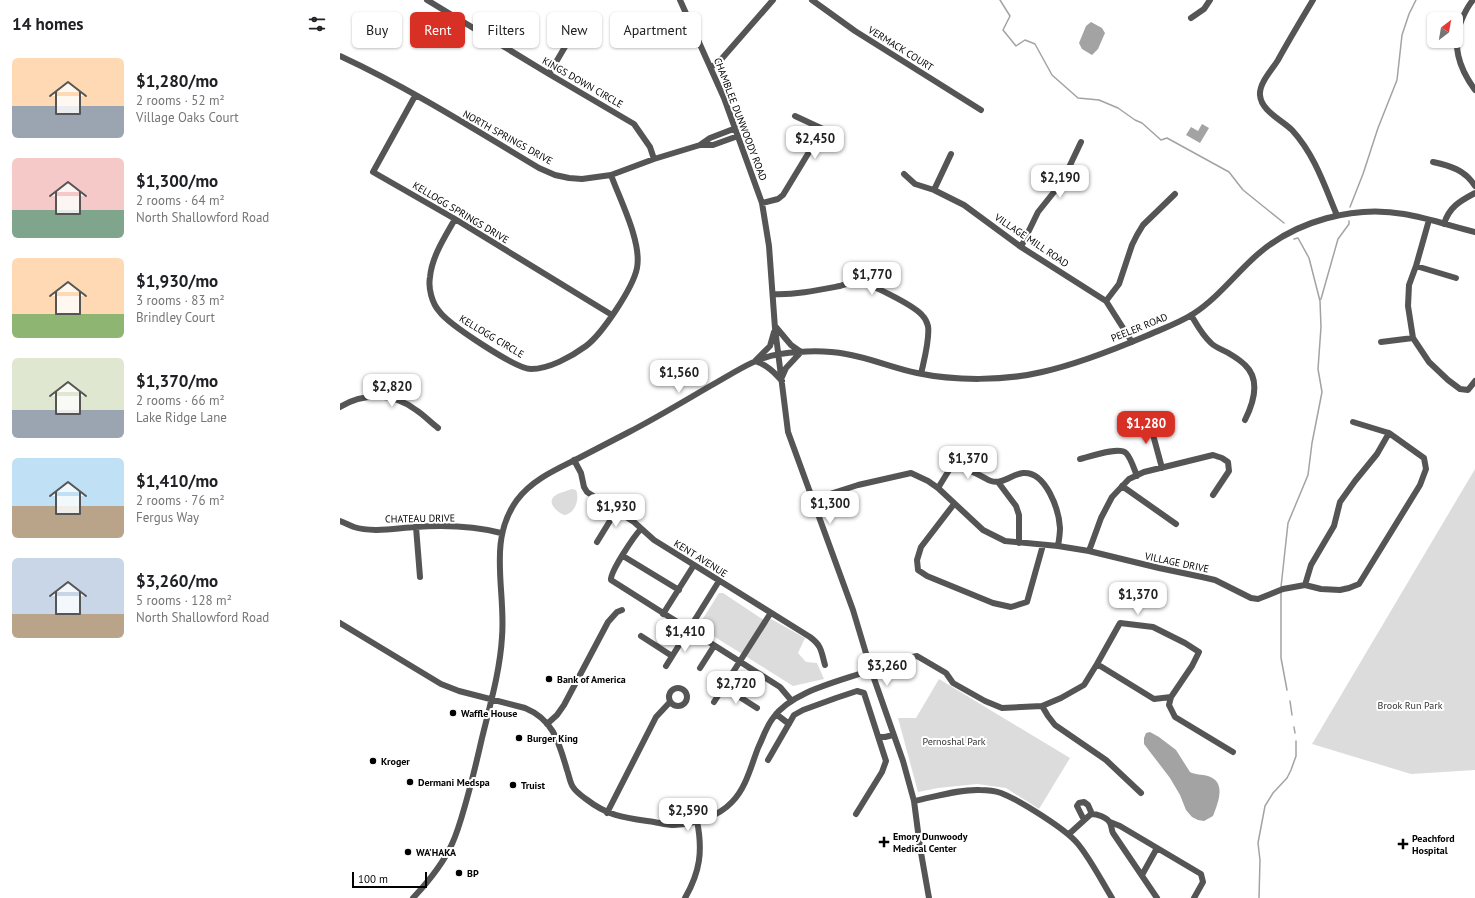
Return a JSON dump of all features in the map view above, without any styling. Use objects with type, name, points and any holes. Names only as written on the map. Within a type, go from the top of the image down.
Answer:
[{"type":"street","name":"KINGS DOWN CIRCLE","points":[[427,0],[634,124],[650,147],[654,159]]},
{"type":"street","name":"CHAMBLEE DUNWOODY ROAD","points":[[680,0],[711,67],[736,128],[762,203],[769,246],[773,294]]},
{"type":"street","points":[[711,67],[718,63],[773,0]]},
{"type":"street","name":"VERMACK COURT","points":[[812,0],[855,31],[981,110]]},
{"type":"street","points":[[1191,18],[1204,9],[1210,0]]},
{"type":"street","points":[[1313,0],[1265,80],[1260,95],[1262,103],[1270,112],[1288,126],[1299,138],[1309,153],[1321,175],[1336,213],[1335,216]]},
{"type":"street","points":[[1473,0],[1465,10],[1460,24],[1456,51],[1467,79],[1475,90]]},
{"type":"street","points":[[549,74],[564,48]]},
{"type":"street","name":"NORTH SPRINGS DRIVE","points":[[340,56],[363,67],[539,168],[555,175],[582,179],[611,175],[654,159],[700,145],[713,145],[738,136]]},
{"type":"street","name":"KELLOGG SPRINGS DRIVE","points":[[414,96],[374,172],[455,219],[612,315]]},
{"type":"street","points":[[762,203],[778,199],[783,195],[823,129],[795,116]]},
{"type":"street","name":"NORTH SPRINGS DRIVE","points":[[700,145],[710,138],[736,128]]},
{"type":"street","points":[[1021,247],[1038,212],[1062,182],[1081,142]]},
{"type":"street","points":[[934,190],[951,154]]},
{"type":"street","points":[[1433,162],[1447,165],[1459,170],[1469,177],[1475,186]]},
{"type":"street","name":"VILLAGE MILL ROAD","points":[[904,174],[915,184],[934,190],[964,205],[1021,247],[1106,301],[1132,342]]},
{"type":"street","name":"KELLOGG CIRCLE","points":[[455,219],[437,251],[430,277],[432,298],[439,311],[449,322],[514,364],[528,369],[538,369],[572,355],[587,345],[616,312],[637,268],[636,245],[611,175]]},
{"type":"street","points":[[1444,224],[1447,214],[1454,206],[1475,193]]},
{"type":"street","points":[[1106,301],[1119,284],[1132,245],[1143,225],[1175,194]]},
{"type":"street","name":"PEELER ROAD","points":[[779,354],[831,352],[849,354],[921,374],[960,378],[1001,378],[1025,376],[1074,363],[1132,342],[1191,315],[1216,296],[1268,245],[1314,222],[1335,216],[1361,212],[1388,212],[1403,214],[1475,232]]},
{"type":"street","points":[[1429,220],[1409,285],[1408,306],[1413,338],[1429,362],[1460,389],[1468,390],[1475,380]]},
{"type":"street","points":[[1416,266],[1456,278]]},
{"type":"street","points":[[921,374],[928,335],[926,320],[922,314],[876,288],[862,282],[855,282],[839,286],[784,294],[773,294],[775,326],[788,432],[811,500],[853,610],[871,670],[903,761],[914,801],[929,898]]},
{"type":"street","points":[[1191,315],[1212,344],[1246,365],[1251,374],[1254,385],[1254,397],[1245,420]]},
{"type":"street","points":[[775,326],[792,345],[801,352],[786,368],[782,381]]},
{"type":"street","points":[[755,361],[770,346],[775,326]]},
{"type":"street","points":[[1381,342],[1413,338]]},
{"type":"street","points":[[413,898],[434,874],[452,844],[462,817],[473,776],[491,700],[502,640],[503,612],[499,558],[501,533],[510,512],[518,499],[525,491],[547,474],[656,418],[694,394],[755,361],[779,354]]},
{"type":"street","points":[[755,361],[769,367],[782,381]]},
{"type":"street","points":[[340,407],[355,399],[370,396],[384,396],[399,400],[415,409],[438,428]]},
{"type":"street","points":[[1144,414],[1149,420],[1162,468]]},
{"type":"street","name":"VILLAGE DRIVE","points":[[811,500],[858,485],[911,473],[928,481],[938,488],[983,530],[1005,541],[1058,546],[1089,551],[1215,580],[1251,598],[1258,599],[1279,591],[1305,585],[1340,590],[1359,584],[1413,496],[1426,469],[1424,458],[1389,433],[1353,422]]},
{"type":"street","points":[[1305,585],[1311,565],[1334,526],[1340,502],[1377,454],[1389,433]]},
{"type":"street","points":[[1080,459],[1105,452],[1120,450],[1126,453],[1137,476]]},
{"type":"street","points":[[1089,551],[1101,518],[1112,497],[1129,479],[1144,472],[1213,455],[1222,458],[1228,462],[1229,471],[1213,495]]},
{"type":"street","name":"KENT AVENUE","points":[[574,460],[582,473],[584,487],[587,492],[634,522],[654,540],[770,614],[810,637],[819,644],[825,665]]},
{"type":"street","points":[[938,488],[951,467],[962,467],[991,481],[998,482],[1023,473],[1030,474],[1044,483],[1051,496],[1060,527],[1058,546]]},
{"type":"street","points":[[998,482],[1016,506],[1019,515],[1019,543]]},
{"type":"street","points":[[1122,486],[1176,524]]},
{"type":"street","points":[[954,504],[921,547],[917,560],[918,570],[927,576],[993,603],[1011,607],[1027,602],[1043,545]]},
{"type":"street","points":[[598,539],[616,511]]},
{"type":"street","name":"CHATEAU DRIVE","points":[[340,520],[355,528],[379,530],[416,527],[458,527],[501,533]]},
{"type":"street","points":[[416,527],[420,576]]},
{"type":"street","points":[[641,529],[612,573],[611,580],[780,687],[791,700]]},
{"type":"street","points":[[623,556],[679,590]]},
{"type":"street","points":[[664,614],[694,565]]},
{"type":"street","points":[[666,666],[719,581]]},
{"type":"street","points":[[547,724],[557,715],[564,705],[608,622],[613,616],[622,610]]},
{"type":"street","points":[[714,702],[770,614]]},
{"type":"street","points":[[340,623],[441,684],[459,691],[530,710],[547,724],[556,735],[573,787],[586,800],[607,813],[630,819],[674,825],[697,822],[723,810],[733,802],[741,791],[768,727],[776,714],[791,700],[802,695],[871,670],[879,669],[906,658],[917,656],[946,673],[953,683],[996,706],[1002,708],[1042,706],[1061,698],[1084,685],[1120,623],[1153,627],[1185,643],[1199,652],[1192,666],[1171,697],[1169,705],[1176,717],[1233,752]]},
{"type":"street","points":[[640,636],[672,656]]},
{"type":"street","points":[[700,668],[714,646]]},
{"type":"street","points":[[1097,664],[1154,699],[1171,697]]},
{"type":"street","points":[[724,687],[758,708]]},
{"type":"street","points":[[768,760],[794,715],[803,710],[858,691],[864,693],[886,760],[882,772],[856,814]]},
{"type":"street","points":[[607,813],[656,717],[670,702]]},
{"type":"street","points":[[1042,706],[1055,726],[1106,760],[1141,793]]},
{"type":"street","points":[[776,714],[789,724]]},
{"type":"street","points":[[879,737],[893,735]]},
{"type":"street","points":[[914,801],[968,790],[1000,793],[1016,800],[1069,834],[1091,863],[1112,898]]},
{"type":"street","points":[[1084,820],[1077,806],[1079,803],[1084,802],[1088,805],[1092,814]]},
{"type":"street","points":[[1069,834],[1092,814],[1100,815],[1201,874],[1203,882],[1194,898]]},
{"type":"street","points":[[685,898],[696,875],[699,864],[701,840],[697,822]]},
{"type":"street","points":[[1110,822],[1113,833],[1157,898]]},
{"type":"street","points":[[1142,875],[1157,848]]},
{"type":"green space","name":"Brook Run Park","points":[[1475,469],[1475,770],[1411,774],[1312,744]]},
{"type":"green space","points":[[572,489],[576,490],[577,494],[576,506],[571,512],[564,515],[555,509],[552,501],[556,495]]},
{"type":"green space","points":[[719,593],[723,593],[768,623],[771,619],[805,638],[798,653],[806,662],[817,663],[824,679],[793,686],[699,627]]},
{"type":"green space","name":"Pernoshal Park","points":[[939,679],[1070,758],[1039,809],[1006,788],[977,784],[938,788],[918,792],[898,718],[916,718]]},
{"type":"shaded area","points":[[1091,22],[1102,28],[1105,33],[1098,49],[1092,55],[1082,49],[1079,43],[1086,26]]},
{"type":"shaded area","points":[[1202,124],[1209,128],[1200,143],[1186,135],[1191,127],[1198,131]]},
{"type":"shaded area","points":[[1150,732],[1176,750],[1190,772],[1208,776],[1218,783],[1220,793],[1213,816],[1204,821],[1198,820],[1192,817],[1186,810],[1180,795],[1170,778],[1144,744],[1146,733]]},
{"type":"waterway","points":[[1000,0],[1010,16],[1003,30],[1016,46],[1025,40],[1035,44],[1052,75],[1078,98],[1099,100],[1118,108],[1142,123],[1161,140],[1167,138],[1229,172],[1243,190],[1284,223]]},
{"type":"waterway","points":[[1350,207],[1397,80],[1402,35],[1409,14],[1416,0]]},
{"type":"waterway","points":[[1321,299],[1338,239],[1349,224],[1349,221]]},
{"type":"waterway","points":[[1281,587],[1288,523],[1308,475],[1312,443],[1322,392],[1318,369],[1321,327],[1320,301],[1309,258],[1298,238],[1294,239]]},
{"type":"waterway","points":[[1281,593],[1281,658],[1287,690]]},
{"type":"waterway","points":[[1290,701],[1292,715]]},
{"type":"waterway","points":[[1294,727],[1295,733]]},
{"type":"waterway","points":[[1259,898],[1260,860],[1258,843],[1265,806],[1273,793],[1287,778],[1291,770],[1296,756],[1296,741]]},
{"type":"place","name":"Bank of America","points":[[549,679]]},
{"type":"place","name":"Waffle House","points":[[453,713]]},
{"type":"place","name":"Burger King","points":[[519,738]]},
{"type":"place","name":"Kroger","points":[[373,761]]},
{"type":"place","name":"Dermani Medspa","points":[[410,782]]},
{"type":"place","name":"Truist","points":[[513,785]]},
{"type":"place","name":"Emory Dunwoody Medical Center","points":[[884,842]]},
{"type":"place","name":"Peachford Hospital","points":[[1403,844]]},
{"type":"place","name":"WA'HAKA","points":[[408,852]]},
{"type":"place","name":"BP","points":[[459,873]]}]
